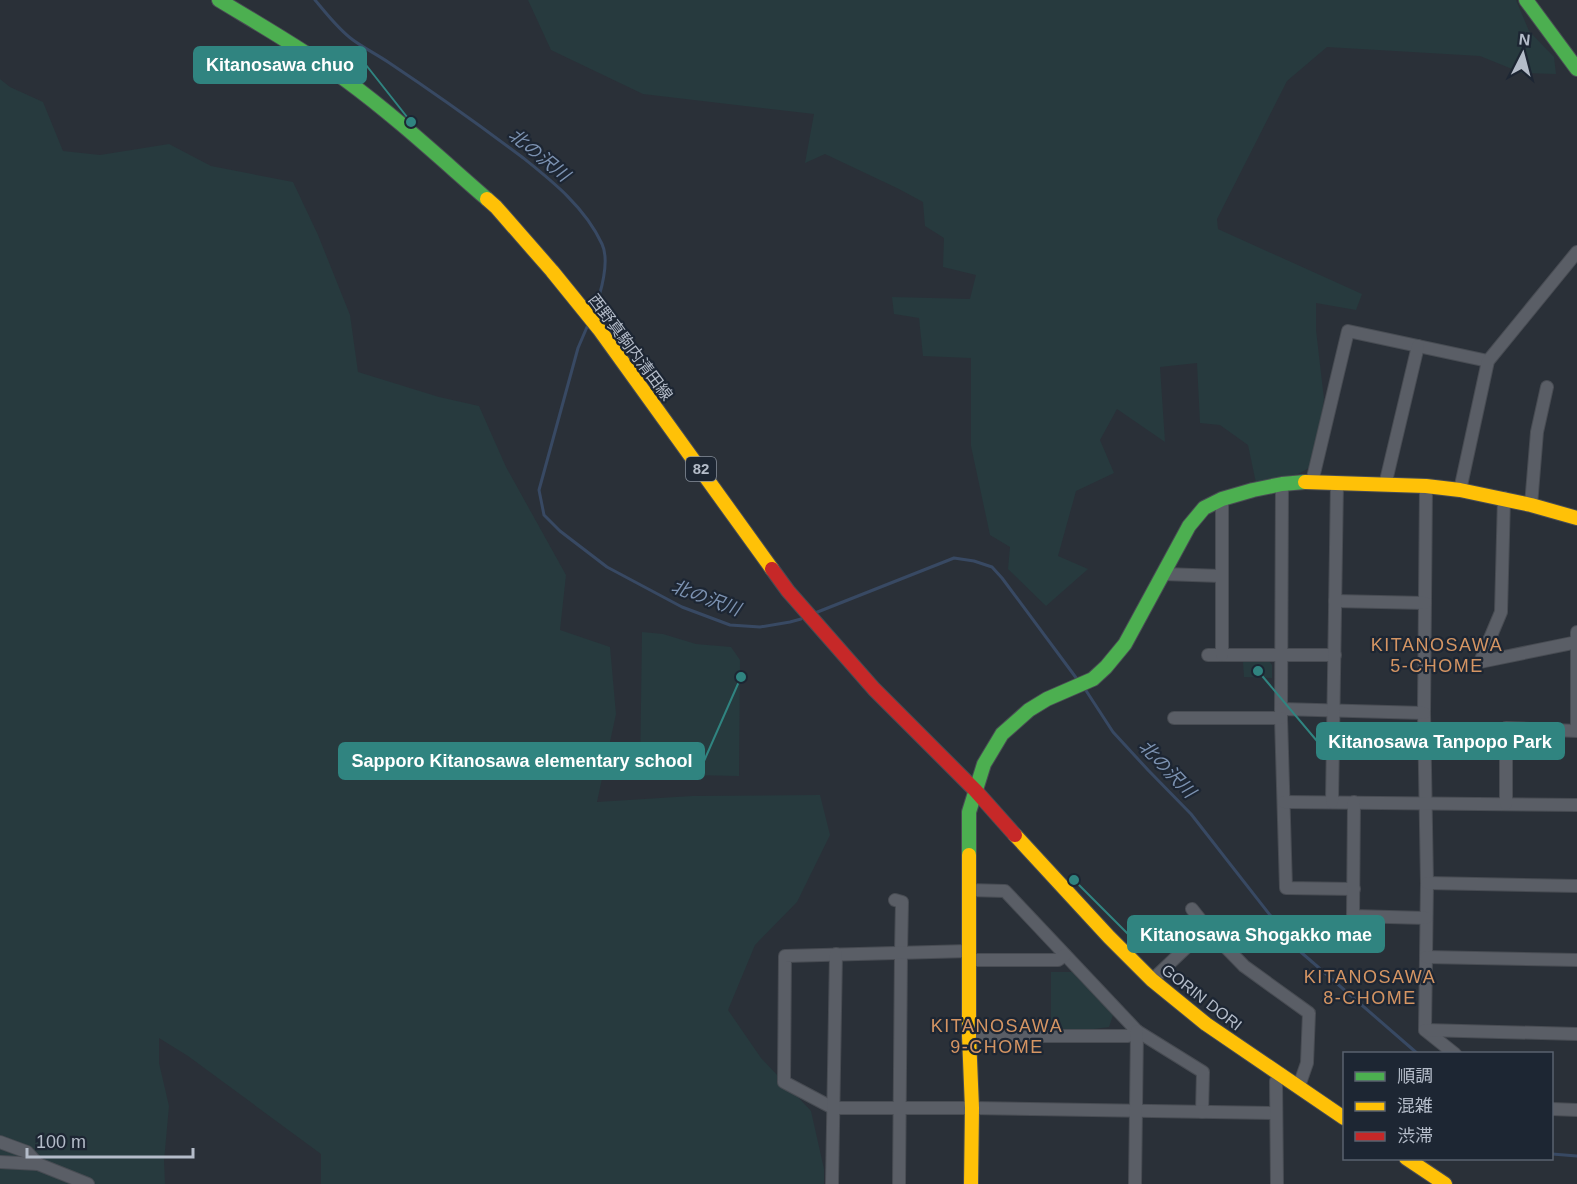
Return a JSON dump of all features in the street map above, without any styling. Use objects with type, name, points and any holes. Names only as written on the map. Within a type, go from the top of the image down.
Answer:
[{"type":"main road","name":"西野真駒内清田線","points":[[219,0],[347,81],[496,207],[599,328],[803,609],[874,688],[959,775]]},
{"type":"main road","points":[[1526,0],[1575,62]]},
{"type":"main road","points":[[971,1184],[969,812],[975,790],[984,764],[1002,734],[1029,710],[1047,699],[1093,680],[1125,644],[1189,526],[1204,508],[1222,499],[1253,490],[1282,484],[1312,482],[1426,486],[1460,490],[1504,498],[1577,518]]},
{"type":"main road","name":"GORIN DORI","points":[[959,775],[1109,938],[1152,980],[1206,1024],[1343,1117]]},
{"type":"main road","points":[[1409,1160],[1445,1184]]},
{"type":"street","points":[[1460,490],[1488,361],[1577,252]]},
{"type":"street","points":[[1312,482],[1348,331],[1488,361]]},
{"type":"street","points":[[1385,485],[1418,346]]},
{"type":"street","points":[[1531,505],[1537,432],[1547,387]]},
{"type":"street","points":[[1332,802],[1337,483]]},
{"type":"street","points":[[1282,484],[1281,714],[1286,888],[1353,889]]},
{"type":"street","points":[[1425,1030],[1426,486]]},
{"type":"street","points":[[1504,498],[1501,612],[1480,663],[1577,642]]},
{"type":"street","points":[[1222,499],[1222,655]]},
{"type":"street","points":[[1164,574],[1221,576]]},
{"type":"street","points":[[1335,601],[1425,603]]},
{"type":"street","points":[[1506,804],[1506,728],[1577,731],[1577,632]]},
{"type":"street","points":[[1208,655],[1335,655]]},
{"type":"street","points":[[1174,718],[1334,711],[1424,713]]},
{"type":"street","points":[[1284,802],[1577,805]]},
{"type":"street","points":[[1354,802],[1353,916],[1426,918]]},
{"type":"street","points":[[1427,883],[1577,886]]},
{"type":"street","points":[[969,890],[1005,891],[1137,1031],[1203,1072],[1202,1112]]},
{"type":"street","points":[[895,900],[902,902],[899,1184]]},
{"type":"street","points":[[1192,909],[1244,966],[1309,1013],[1307,1063],[1299,1086]]},
{"type":"street","points":[[1152,980],[1207,928]]},
{"type":"street","points":[[1065,955],[1058,960],[901,953],[785,956],[784,1082],[833,1108],[1276,1113]]},
{"type":"street","points":[[832,1184],[836,954]]},
{"type":"street","points":[[1426,957],[1577,960]]},
{"type":"street","points":[[1425,1030],[1577,1034]]},
{"type":"street","points":[[1425,1030],[1454,1052]]},
{"type":"street","points":[[969,1036],[1128,1036],[1137,1031]]},
{"type":"street","points":[[1135,1184],[1137,1031]]},
{"type":"street","points":[[1277,1184],[1276,1081],[1281,1074]]},
{"type":"street","points":[[1553,1109],[1577,1110]]},
{"type":"street","points":[[0,1142],[27,1152],[38,1164]]},
{"type":"street","points":[[0,1162],[38,1164],[88,1184]]},
{"type":"green space","points":[[528,0],[1516,0],[1529,31],[1554,57],[1556,74],[1522,73],[1480,56],[1327,47],[1287,81],[1217,219],[1218,229],[1362,294],[1356,310],[1316,303],[1316,330],[1324,399],[1313,466],[1296,475],[1256,483],[1248,445],[1220,425],[1200,423],[1197,363],[1160,367],[1165,442],[1117,409],[1100,440],[1114,473],[1076,491],[1058,556],[1088,569],[1046,606],[1008,569],[1010,547],[990,535],[971,446],[971,358],[923,356],[919,318],[894,314],[892,297],[970,299],[976,275],[943,267],[944,238],[925,226],[923,202],[825,154],[805,163],[814,114],[643,94],[551,50]]},
{"type":"green space","points":[[0,79],[10,87],[43,102],[63,151],[100,155],[169,144],[211,166],[293,182],[318,235],[350,315],[358,372],[439,397],[479,406],[506,467],[566,575],[560,630],[610,647],[616,714],[597,802],[692,796],[820,795],[830,835],[797,902],[755,945],[728,1010],[761,1058],[811,1111],[824,1169],[824,1184],[321,1184],[321,1154],[188,1056],[159,1038],[159,1063],[169,1106],[164,1161],[165,1184],[0,1184]]},
{"type":"green space","points":[[642,632],[663,634],[696,644],[731,647],[740,660],[739,776],[640,774]]},
{"type":"green space","points":[[1269,661],[1272,665],[1272,678],[1244,677],[1243,662]]},
{"type":"green space","points":[[1186,914],[1196,924],[1195,930],[1182,941],[1171,927]]},
{"type":"green space","points":[[1051,972],[1072,972],[1113,1015],[1109,1027],[1051,1029]]},
{"type":"waterway","name":"北の沢川","points":[[315,0],[353,40],[422,85],[522,157],[567,196],[587,218],[602,244],[605,259],[604,277],[594,310]]},
{"type":"waterway","name":"北の沢川","points":[[587,327],[578,348],[539,490],[544,515],[560,531],[607,567],[682,607],[730,625],[760,627],[801,619]]},
{"type":"waterway","name":"北の沢川","points":[[815,613],[954,558],[974,561],[992,567],[1002,578],[1077,679]]},
{"type":"waterway","name":"北の沢川","points":[[1085,689],[1113,732],[1191,814],[1295,947],[1416,1052]]},
{"type":"waterway","name":"北の沢川","points":[[1553,1154],[1577,1156]]},
{"type":"traffic: fast","points":[[219,0],[300,49],[347,81],[401,124],[487,199]]},
{"type":"traffic: fast","points":[[1526,0],[1577,69]]},
{"type":"traffic: fast","points":[[969,855],[969,812],[984,764],[1002,734],[1029,710],[1047,699],[1093,679],[1106,667],[1125,644],[1189,526],[1204,508],[1222,499],[1253,490],[1305,482]]},
{"type":"traffic: slow","points":[[487,199],[552,271],[599,329],[772,569]]},
{"type":"traffic: slow","points":[[1305,482],[1426,486],[1460,490],[1531,505],[1577,518]]},
{"type":"traffic: slow","points":[[1015,835],[1152,980],[1206,1024],[1343,1117]]},
{"type":"traffic: slow","points":[[969,855],[971,1184]]},
{"type":"traffic: slow","points":[[1409,1160],[1445,1184]]},
{"type":"traffic: jam","points":[[772,569],[788,591],[874,689],[975,790],[1015,835]]},
{"type":"place","name":"Kitanosawa chuo","points":[[411,122]]},
{"type":"place","name":"Kitanosawa Tanpopo Park","points":[[1258,671]]},
{"type":"place","name":"Sapporo Kitanosawa elementary school","points":[[741,677]]},
{"type":"place","name":"Kitanosawa Shogakko mae","points":[[1074,880]]},
{"type":"district","name":"KITANOSAWA 5-CHOME","points":[[1437,655]]},
{"type":"district","name":"KITANOSAWA 8-CHOME","points":[[1370,987]]},
{"type":"district","name":"KITANOSAWA 9-CHOME","points":[[997,1036]]}]
